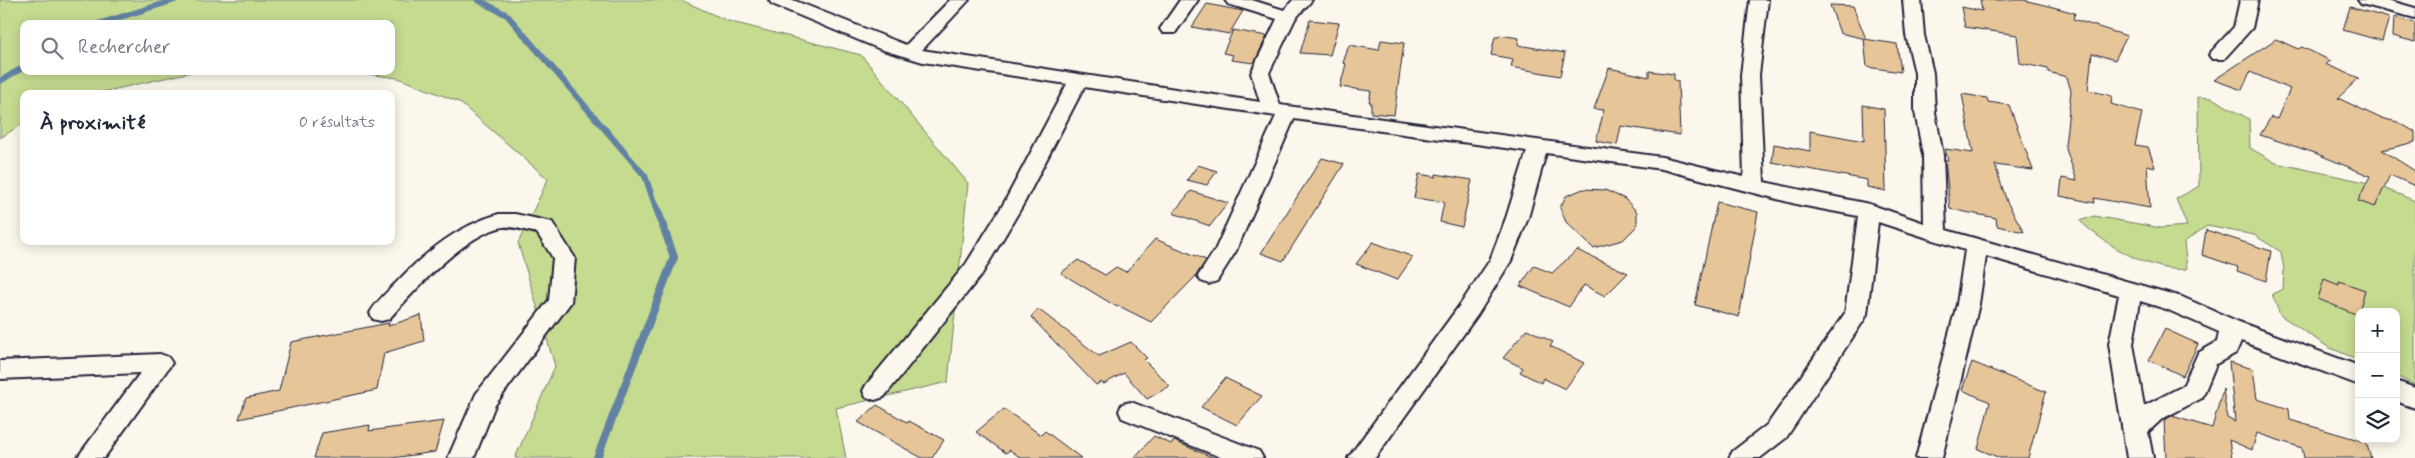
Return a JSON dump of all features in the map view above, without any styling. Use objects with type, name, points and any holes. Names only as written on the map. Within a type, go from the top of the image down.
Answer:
[{"type":"street","points":[[778,0],[886,45],[929,58],[1279,111],[1662,164],[1869,211],[1935,234],[2174,304],[2231,328],[2355,374]]},
{"type":"street","points":[[910,52],[960,0]]},
{"type":"street","points":[[1169,29],[1190,0]]},
{"type":"street","points":[[1234,0],[1287,17]]},
{"type":"street","points":[[1208,276],[1225,251],[1279,111],[1260,73],[1287,17],[1303,0]]},
{"type":"street","points":[[1754,186],[1750,75],[1759,0]]},
{"type":"street","points":[[1912,0],[1915,35],[1924,73],[1925,112],[1933,155],[1935,234]]},
{"type":"street","points":[[2218,55],[2243,28],[2249,0]]},
{"type":"street","points":[[2367,0],[2415,13]]},
{"type":"street","points":[[875,391],[974,269],[1014,203],[1078,81]]},
{"type":"street","points":[[1361,458],[1470,308],[1500,261],[1517,218],[1539,146]]},
{"type":"street","points":[[1742,458],[1777,431],[1856,314],[1869,211]]},
{"type":"street","points":[[381,313],[407,286],[462,238],[500,220],[544,227],[564,258],[560,302],[485,401],[461,458]]},
{"type":"street","points":[[1929,458],[1968,304],[1977,245]]},
{"type":"street","points":[[2131,292],[2121,344],[2140,458]]},
{"type":"street","points":[[2135,430],[2153,412],[2193,392],[2206,359],[2228,347],[2231,328]]},
{"type":"street","points":[[0,370],[160,363],[90,458]]},
{"type":"street","points":[[2400,392],[2415,399]]},
{"type":"street","points":[[1131,411],[1250,458]]},
{"type":"green space","points":[[0,0],[681,0],[728,21],[861,55],[968,183],[948,382],[836,408],[846,458],[515,458],[555,366],[518,243],[548,179],[459,102],[398,78],[375,75],[395,75],[395,20],[20,20],[20,75],[178,75],[112,90],[20,90],[20,126],[0,138]]},
{"type":"green space","points":[[2198,97],[2212,98],[2249,119],[2250,148],[2276,163],[2374,184],[2415,201],[2415,385],[2400,378],[2400,308],[2355,308],[2355,358],[2328,347],[2280,315],[2272,294],[2283,289],[2284,270],[2281,252],[2254,235],[2207,226],[2184,242],[2187,269],[2173,269],[2159,267],[2130,256],[2102,239],[2080,221],[2094,216],[2161,228],[2187,226],[2176,199],[2199,186]]},
{"type":"building","points":[[1980,0],[2023,0],[2053,7],[2075,13],[2073,19],[2127,36],[2115,60],[2092,53],[2088,90],[2112,96],[2111,104],[2142,113],[2135,145],[2148,147],[2155,167],[2147,165],[2150,208],[2094,198],[2095,203],[2060,196],[2062,178],[2077,181],[2065,146],[2071,91],[2067,77],[2048,72],[2048,69],[2020,63],[2017,35],[1965,27],[1961,7],[1982,11]]},
{"type":"building","points":[[1207,4],[1243,11],[1229,34],[1192,27]]},
{"type":"building","points":[[1830,5],[1853,6],[1866,39],[1840,33]]},
{"type":"building","points":[[2350,7],[2389,18],[2382,41],[2343,30]]},
{"type":"building","points":[[2394,17],[2415,23],[2415,42],[2393,36]]},
{"type":"building","points":[[1310,20],[1339,23],[1330,55],[1300,53]]},
{"type":"building","points":[[1233,30],[1267,36],[1254,63],[1231,60],[1233,55],[1223,53]]},
{"type":"building","points":[[1499,35],[1519,38],[1518,45],[1565,53],[1560,76],[1511,67],[1513,59],[1491,55],[1495,37],[1499,37]]},
{"type":"building","points":[[1864,39],[1897,44],[1901,72],[1867,67]]},
{"type":"building","points":[[2276,39],[2298,49],[2302,47],[2331,61],[2325,64],[2359,78],[2338,98],[2380,118],[2398,122],[2415,132],[2415,142],[2382,150],[2415,171],[2415,186],[2390,175],[2375,207],[2358,201],[2370,176],[2315,153],[2260,135],[2271,117],[2277,119],[2290,89],[2250,72],[2242,90],[2214,80]]},
{"type":"building","points":[[1381,40],[1404,43],[1394,115],[1371,113],[1371,102],[1369,102],[1371,91],[1340,87],[1346,64],[1343,63],[1349,45],[1379,50]]},
{"type":"building","points":[[1609,68],[1649,77],[1649,71],[1674,74],[1674,80],[1678,81],[1680,135],[1621,126],[1617,145],[1596,141],[1604,110],[1594,109]]},
{"type":"building","points":[[1962,94],[1987,98],[1988,102],[2009,105],[2033,170],[1995,165],[2007,202],[2024,232],[1997,226],[1996,218],[1950,209],[1945,160],[1948,160],[1945,149],[1973,153]]},
{"type":"building","points":[[1863,105],[1884,109],[1886,191],[1867,187],[1867,180],[1772,162],[1774,144],[1810,151],[1810,131],[1864,141]]},
{"type":"building","points":[[1322,158],[1344,164],[1283,261],[1261,253]]},
{"type":"building","points":[[1198,165],[1217,171],[1207,185],[1187,180]]},
{"type":"building","points":[[1419,174],[1436,177],[1436,174],[1472,180],[1462,227],[1440,222],[1444,202],[1414,198]]},
{"type":"building","points":[[1583,189],[1605,190],[1625,199],[1637,212],[1637,226],[1623,240],[1593,248],[1566,222],[1560,208],[1566,196]]},
{"type":"building","points":[[1191,191],[1228,203],[1210,226],[1173,213]]},
{"type":"building","points":[[1717,202],[1758,212],[1739,317],[1695,305]]},
{"type":"building","points":[[2206,230],[2271,251],[2266,281],[2237,271],[2238,267],[2202,255]]},
{"type":"building","points":[[1155,239],[1206,260],[1195,277],[1151,322],[1119,306],[1117,307],[1061,273],[1078,260],[1105,275],[1116,267],[1126,272]]},
{"type":"building","points":[[1373,242],[1413,257],[1397,280],[1356,264]]},
{"type":"building","points":[[1577,250],[1628,273],[1605,296],[1584,285],[1569,307],[1520,286],[1534,266],[1552,273]]},
{"type":"building","points":[[2324,279],[2339,285],[2339,281],[2365,290],[2360,308],[2355,308],[2355,314],[2318,299]]},
{"type":"building","points":[[1038,309],[1099,356],[1131,342],[1147,358],[1144,360],[1170,386],[1147,399],[1124,373],[1104,384],[1101,382],[1096,385],[1031,317]]},
{"type":"building","points":[[421,315],[424,341],[384,353],[377,390],[239,419],[246,398],[279,391],[291,342],[389,323],[388,326]]},
{"type":"building","points":[[1527,329],[1553,342],[1550,346],[1584,363],[1565,389],[1543,378],[1541,383],[1520,372],[1523,368],[1503,358]]},
{"type":"building","points":[[2165,329],[2198,344],[2183,376],[2149,360]]},
{"type":"building","points":[[1972,362],[2046,392],[2028,458],[2000,458],[1978,449],[1990,402],[1962,390]]},
{"type":"building","points":[[2229,362],[2253,369],[2257,399],[2289,409],[2290,420],[2355,439],[2355,443],[2366,443],[2371,458],[2304,458],[2302,448],[2257,433],[2252,450],[2229,440],[2232,458],[2166,458],[2164,420],[2172,416],[2212,428],[2223,389],[2227,418],[2235,422]]},
{"type":"building","points":[[1225,378],[1262,396],[1237,425],[1201,407]]},
{"type":"building","points":[[877,405],[908,423],[909,421],[944,440],[932,458],[922,458],[858,422]]},
{"type":"building","points":[[1004,409],[1041,435],[1045,431],[1081,458],[1021,458],[1010,450],[1006,453],[976,432]]},
{"type":"building","points":[[444,421],[435,452],[392,458],[314,458],[322,433],[370,425],[369,431]]},
{"type":"building","points":[[1154,436],[1171,444],[1174,441],[1214,458],[1134,458]]},
{"type":"waterway","points":[[111,20],[175,0]]},
{"type":"waterway","points":[[478,0],[507,15],[645,176],[656,208]]},
{"type":"waterway","points":[[0,81],[20,69]]},
{"type":"waterway","points":[[597,458],[674,257],[656,206]]}]
